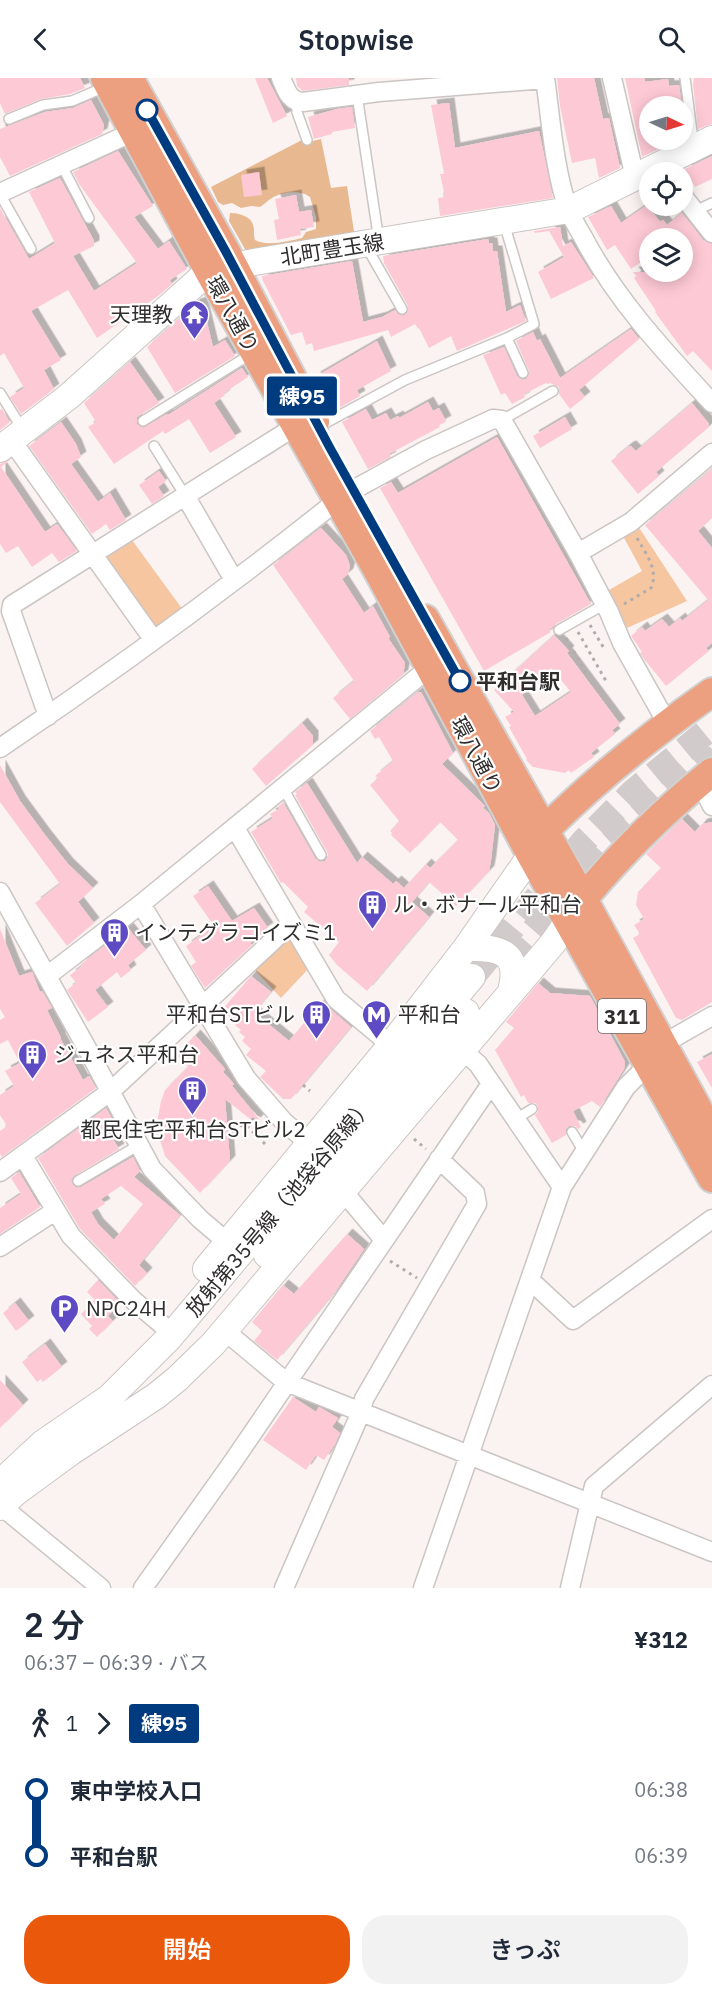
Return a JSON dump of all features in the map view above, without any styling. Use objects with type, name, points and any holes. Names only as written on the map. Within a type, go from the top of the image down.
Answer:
[{"type":"main road","name":"環八通り","points":[[114,80],[133,132],[222,270],[254,351],[307,427]]},
{"type":"main road","name":"環八通り","points":[[114,80],[222,270],[307,427],[544,831],[619,1025],[656,1054],[712,1135]]},
{"type":"main road","name":"北町豊玉線","points":[[673,162],[703,143]]},
{"type":"main road","name":"北町豊玉線","points":[[12,441],[68,398],[199,280],[222,270],[372,242],[569,210],[639,177]]},
{"type":"main road","name":"環八通り","points":[[346,495],[429,668],[531,855],[576,910],[656,1054],[712,1178]]},
{"type":"main road","points":[[178,1328],[189,1294],[196,1281],[391,1045],[466,948],[531,855],[544,831],[614,765],[667,723],[712,692]]},
{"type":"main road","points":[[0,1506],[71,1452],[156,1396],[177,1379],[225,1331],[511,991],[609,867],[668,808],[708,787]]},
{"type":"main road","points":[[466,948],[488,948],[501,951],[508,956],[515,977],[511,991]]},
{"type":"main road","name":"放射第35号線（池袋谷原線）","points":[[0,1482],[43,1443],[110,1397],[178,1328],[478,983],[217,1315],[151,1385],[71,1452]]},
{"type":"street","points":[[281,78],[291,98],[297,102],[357,95],[378,85],[545,79],[558,170],[569,210],[594,259],[613,287],[680,369],[712,403]]},
{"type":"street","points":[[612,78],[635,178]]},
{"type":"street","points":[[0,194],[60,164],[133,132]]},
{"type":"street","points":[[693,209],[712,233]]},
{"type":"street","points":[[0,748],[48,716],[234,580],[346,495],[426,450],[493,419],[502,420],[578,553],[622,644],[667,723]]},
{"type":"street","points":[[48,716],[11,608],[186,497],[307,427]]},
{"type":"street","points":[[12,441],[153,639]]},
{"type":"street","points":[[578,553],[628,523],[712,453]]},
{"type":"street","points":[[186,497],[234,580]]},
{"type":"street","points":[[47,976],[141,904],[429,668]]},
{"type":"street","points":[[235,828],[336,999],[391,1045]]},
{"type":"street","points":[[0,892],[111,1091],[152,1170],[200,1219],[227,1242]]},
{"type":"street","points":[[141,904],[246,1078],[284,1122],[309,1143]]},
{"type":"street","points":[[0,1172],[111,1091],[291,924]]},
{"type":"street","points":[[423,1588],[562,1186],[626,1087],[656,1054],[712,1016]]},
{"type":"street","points":[[461,1049],[478,1064],[562,1186]]},
{"type":"street","points":[[143,1588],[232,1463],[491,1084]]},
{"type":"street","points":[[23,1156],[71,1236],[133,1299],[178,1328]]},
{"type":"street","points":[[285,1588],[362,1412],[364,1399],[477,1204],[475,1193],[439,1159]]},
{"type":"street","points":[[343,1191],[379,1246]]},
{"type":"street","points":[[0,1247],[55,1210]]},
{"type":"street","points":[[530,1280],[573,1320],[712,1218]]},
{"type":"street","points":[[225,1331],[286,1382],[712,1551]]},
{"type":"street","points":[[570,1588],[594,1486],[712,1385]]},
{"type":"street","points":[[0,1506],[101,1588]]},
{"type":"lane","points":[[685,78],[703,143]]},
{"type":"lane","points":[[9,118],[43,105],[72,101],[114,80]]},
{"type":"lane","points":[[357,95],[372,242],[402,309]]},
{"type":"lane","points":[[297,102],[297,112],[307,140]]},
{"type":"lane","points":[[60,164],[89,218]]},
{"type":"lane","points":[[0,194],[31,249]]},
{"type":"lane","points":[[695,211],[712,203]]},
{"type":"lane","points":[[307,427],[405,380],[533,325],[535,322],[504,221]]},
{"type":"lane","points":[[507,338],[523,373]]},
{"type":"lane","points":[[143,421],[254,351]]},
{"type":"lane","points":[[502,420],[553,391]]},
{"type":"lane","points":[[0,393],[12,441]]},
{"type":"lane","points":[[154,446],[186,497]]},
{"type":"lane","points":[[560,629],[573,622],[599,600]]},
{"type":"lane","points":[[283,788],[321,855]]},
{"type":"lane","points":[[516,1119],[532,1109]]},
{"type":"lane","points":[[572,1132],[584,1152]]},
{"type":"lane","points":[[78,1181],[139,1145]]},
{"type":"path","points":[[599,600],[645,593],[651,588],[655,576],[646,554],[628,523]]},
{"type":"path","points":[[573,622],[606,681]]},
{"type":"path","points":[[560,629],[588,676]]},
{"type":"path","points":[[303,1085],[310,1091]]},
{"type":"path","points":[[247,1126],[261,1111]]},
{"type":"path","points":[[232,1125],[247,1126],[265,1144]]},
{"type":"path","points":[[379,1246],[429,1286]]},
{"type":"shaded area","points":[[321,139],[331,188],[347,186],[355,238],[250,258],[229,221],[230,213],[240,214],[250,219],[254,227],[255,240],[272,243],[291,241],[302,238],[306,232],[316,229],[316,217],[310,197],[296,192],[286,193],[272,198],[260,207],[241,208],[232,203],[223,205],[218,202],[211,187],[302,140],[304,143]]},
{"type":"shaded area","points":[[638,526],[687,601],[627,628],[609,590],[642,571],[623,536]]},
{"type":"shaded area","points":[[132,540],[183,610],[156,628],[150,626],[105,562],[107,554]]},
{"type":"shaded area","points":[[288,932],[311,966],[281,998],[252,967]]},
{"type":"building","points":[[0,78],[80,78],[85,88],[70,94],[41,99],[5,114],[0,103]]},
{"type":"building","points":[[255,78],[267,78],[287,116],[273,123]]},
{"type":"building","points":[[296,78],[349,78],[349,85],[303,91],[297,86]]},
{"type":"building","points":[[557,78],[594,78],[603,119],[609,118],[620,168],[599,178],[595,158],[572,163],[560,106]]},
{"type":"building","points":[[625,78],[645,78],[645,82],[668,79],[669,86],[679,85],[681,96],[639,96],[639,143]]},
{"type":"building","points":[[694,78],[712,78],[712,124],[698,129],[693,84]]},
{"type":"building","points":[[91,100],[104,125],[102,134],[10,176],[0,157],[0,129],[45,112],[73,108]]},
{"type":"building","points":[[449,103],[455,148],[539,131],[553,198],[440,216],[438,198],[445,197],[440,174],[444,174],[431,105]]},
{"type":"building","points":[[352,107],[355,128],[332,132],[332,134],[314,139],[308,117]]},
{"type":"building","points":[[640,150],[656,150],[642,157]]},
{"type":"building","points":[[118,151],[153,206],[134,217],[158,249],[169,241],[187,269],[170,280],[172,284],[158,296],[97,338],[68,290],[31,311],[61,360],[44,370],[54,389],[21,414],[10,397],[24,388],[4,353],[0,356],[0,208],[29,259],[55,243],[29,192],[60,178],[94,241],[94,246],[73,256],[94,291],[137,263],[79,184],[73,172]]},
{"type":"building","points":[[712,156],[712,179],[695,187],[693,165]]},
{"type":"building","points":[[259,172],[262,195],[244,197],[241,175]]},
{"type":"building","points":[[296,195],[299,212],[311,210],[314,227],[300,229],[301,235],[277,240],[274,220],[279,219],[275,199]]},
{"type":"building","points":[[611,206],[621,223],[639,211],[639,216],[655,216],[660,222],[663,220],[667,225],[678,216],[684,216],[703,240],[712,244],[712,371],[693,351],[687,356],[655,312],[634,278],[636,276],[633,272],[639,272],[639,282],[693,282],[693,228],[639,228],[639,264],[631,269],[615,245],[607,250],[588,217]]},
{"type":"building","points":[[560,227],[563,246],[571,242],[594,278],[551,299],[538,272],[564,257],[549,231],[535,233],[534,231]]},
{"type":"building","points":[[488,239],[489,243],[492,243],[493,251],[497,251],[506,312],[520,305],[526,321],[457,351],[451,336],[429,348],[415,324],[391,337],[388,330],[314,351],[312,343],[306,345],[302,332],[291,335],[262,276],[352,261],[363,322],[382,317],[395,310],[403,316],[407,313],[408,306],[384,263],[383,256]]},
{"type":"building","points":[[202,302],[213,347],[225,340],[235,356],[175,393],[147,347],[195,304]]},
{"type":"building","points":[[631,329],[639,339],[579,390],[585,397],[570,409],[559,394],[559,387],[550,383],[524,394],[525,397],[512,404],[505,393],[501,395],[483,355],[504,347],[517,376],[522,380],[526,379],[529,371],[516,341],[533,332],[537,341],[540,339],[560,378]]},
{"type":"building","points":[[377,341],[391,371],[357,390],[360,396],[336,410],[333,404],[330,406],[315,377]]},
{"type":"building","points":[[130,362],[159,403],[137,417],[137,424],[143,428],[168,415],[242,368],[248,377],[224,393],[225,395],[214,403],[236,437],[210,453],[189,419],[165,434],[163,431],[114,464],[88,427],[96,422],[84,403]]},
{"type":"building","points":[[428,402],[433,411],[439,408],[446,421],[439,425],[440,427],[389,454],[391,457],[368,469],[342,422],[366,409],[372,420],[386,413],[390,420],[398,416],[399,418]]},
{"type":"building","points":[[692,403],[709,427],[656,472],[659,476],[638,494],[611,461],[628,447],[631,446],[636,451]]},
{"type":"building","points":[[2,409],[10,422],[0,430],[0,410]]},
{"type":"building","points":[[565,417],[572,429],[540,448],[533,436]]},
{"type":"building","points":[[61,422],[76,444],[81,457],[71,464],[98,502],[110,493],[126,520],[110,530],[106,524],[92,534],[29,446]]},
{"type":"building","points":[[497,437],[591,604],[556,624],[549,630],[551,632],[484,671],[380,488],[391,482],[398,493]]},
{"type":"building","points":[[11,459],[1,467],[45,532],[57,524],[77,551],[59,562],[52,553],[32,567],[18,546],[6,553],[0,544],[0,464]]},
{"type":"building","points":[[712,469],[712,518],[698,531],[712,548],[712,643],[706,648],[709,651],[666,686],[644,659],[631,636],[642,627],[645,631],[662,619],[669,627],[680,618],[682,621],[708,600],[645,525]]},
{"type":"building","points":[[159,471],[166,481],[158,487],[164,496],[152,504],[139,485]]},
{"type":"building","points":[[321,528],[346,555],[350,566],[348,574],[342,579],[364,613],[373,606],[390,637],[388,638],[405,663],[403,675],[350,719],[333,698],[354,681],[273,565]]},
{"type":"building","points":[[554,635],[569,651],[567,653],[620,724],[612,730],[615,734],[591,753],[594,757],[571,773],[569,770],[565,773],[533,767],[526,760],[505,717],[514,712],[494,690]],"holes":[[[551,668],[571,692],[535,716],[522,695]]]},
{"type":"building","points":[[418,692],[421,692],[453,753],[442,764],[485,806],[483,808],[489,813],[495,825],[491,860],[489,871],[456,906],[429,882],[412,902],[429,917],[367,991],[329,955],[339,942],[304,912],[308,907],[283,882],[281,883],[251,832],[273,818],[270,814],[279,809],[278,807],[283,802],[315,858],[320,862],[325,861],[328,856],[327,852],[295,795],[297,794],[295,792],[307,783],[357,863],[362,857],[393,884],[396,881],[404,888],[426,864],[430,868],[458,840],[440,822],[410,853],[391,835],[390,831],[399,821],[370,785],[378,778],[375,776],[393,761],[379,737],[375,739],[370,731]]},
{"type":"building","points":[[302,723],[313,736],[313,745],[266,786],[252,769]]},
{"type":"building","points":[[0,765],[20,801],[45,835],[68,864],[93,888],[78,902],[94,923],[67,946],[35,903],[60,884],[0,802]]},
{"type":"building","points":[[682,819],[695,832],[702,824],[712,822],[712,1002],[682,1020],[676,1018],[633,938],[640,934],[634,925],[644,919],[636,905],[638,892],[661,868],[646,854]]},
{"type":"building","points":[[208,886],[232,921],[254,908],[268,928],[259,934],[260,936],[250,943],[252,945],[205,988],[191,966],[196,962],[186,946],[214,926],[193,896]]},
{"type":"building","points":[[128,928],[146,950],[128,965],[131,970],[121,978],[117,972],[95,990],[108,1007],[88,1022],[67,990],[76,983],[70,975]]},
{"type":"building","points":[[0,929],[19,976],[32,972],[40,992],[42,991],[52,1008],[47,1010],[60,1038],[83,1080],[89,1076],[96,1088],[2,1157],[0,1131],[7,1126],[0,1115],[0,1095],[14,1086],[5,1071],[20,1063],[8,1040],[0,1044],[0,1020],[5,1017],[0,1009]]},
{"type":"building","name":"平和台STビル","points":[[251,976],[271,992],[254,1012],[289,1041],[323,1000],[351,1027],[291,1099],[283,1099],[260,1077],[266,1071],[246,1055],[251,1049],[242,1041],[245,1037],[235,1025],[237,1023],[222,1010]]},
{"type":"building","points":[[538,983],[550,993],[590,996],[625,1062],[624,1069],[600,1107],[592,1101],[573,1111],[581,1127],[578,1129],[575,1126],[569,1126],[566,1129],[566,1135],[552,1143],[535,1115],[538,1112],[538,1106],[535,1103],[528,1103],[524,1095],[521,1097],[495,1050],[514,1028],[506,1022]]},
{"type":"building","name":"都民住宅平和台STビル2","points":[[195,1035],[225,1069],[223,1072],[234,1084],[232,1086],[259,1119],[255,1123],[225,1099],[230,1161],[200,1193],[165,1156],[157,1123],[165,1090],[188,1067],[177,1055]]},
{"type":"building","points":[[712,1054],[712,1088],[697,1062]]},
{"type":"building","points":[[106,1108],[116,1126],[108,1131],[119,1149],[74,1176],[71,1180],[73,1185],[77,1188],[81,1187],[133,1157],[140,1171],[134,1177],[180,1215],[139,1265],[147,1273],[135,1286],[80,1229],[38,1158]],"holes":[[[121,1186],[143,1204],[114,1240],[98,1224],[91,1212],[105,1204],[101,1199]]]},
{"type":"building","points":[[19,1172],[40,1207],[0,1234],[0,1208],[21,1194],[11,1178]]},
{"type":"building","points":[[347,1234],[364,1249],[335,1292],[277,1360],[254,1341],[262,1331],[252,1322],[283,1285],[294,1294]]},
{"type":"building","points":[[98,1280],[120,1303],[108,1316],[113,1321],[97,1337],[89,1329],[92,1326],[81,1314],[95,1300],[87,1292]]},
{"type":"building","points":[[15,1303],[29,1321],[16,1331],[3,1313]]},
{"type":"building","points":[[45,1344],[62,1367],[43,1382],[41,1379],[37,1382],[22,1362]]},
{"type":"building","points":[[0,1380],[23,1405],[0,1428]]},
{"type":"building","points":[[293,1397],[316,1412],[319,1407],[338,1418],[332,1427],[340,1433],[335,1444],[324,1460],[316,1455],[306,1470],[263,1440]]},
{"type":"tunnel","points":[[472,977],[583,842],[633,792],[712,727]]},
{"type":"tunnel","points":[[508,960],[606,847],[712,749]]},
{"type":"bus line","name":"練95","points":[[147,110],[226,252],[330,448],[460,681]]},
{"type":"place","name":"天理教","points":[[194,340]]},
{"type":"place","name":"平和台駅","points":[[460,681]]},
{"type":"place","name":"ル・ボナール平和台","points":[[372,930]]},
{"type":"place","name":"インテグラコイズミ1","points":[[114,958]]},
{"type":"place","name":"平和台STビル","points":[[316,1040]]},
{"type":"place","name":"平和台","points":[[377,1040]]},
{"type":"place","name":"ジュネス平和台","points":[[33,1080]]},
{"type":"place","name":"都民住宅平和台STビル2","points":[[193,1116]]},
{"type":"place","name":"NPC24H","points":[[65,1334]]}]
